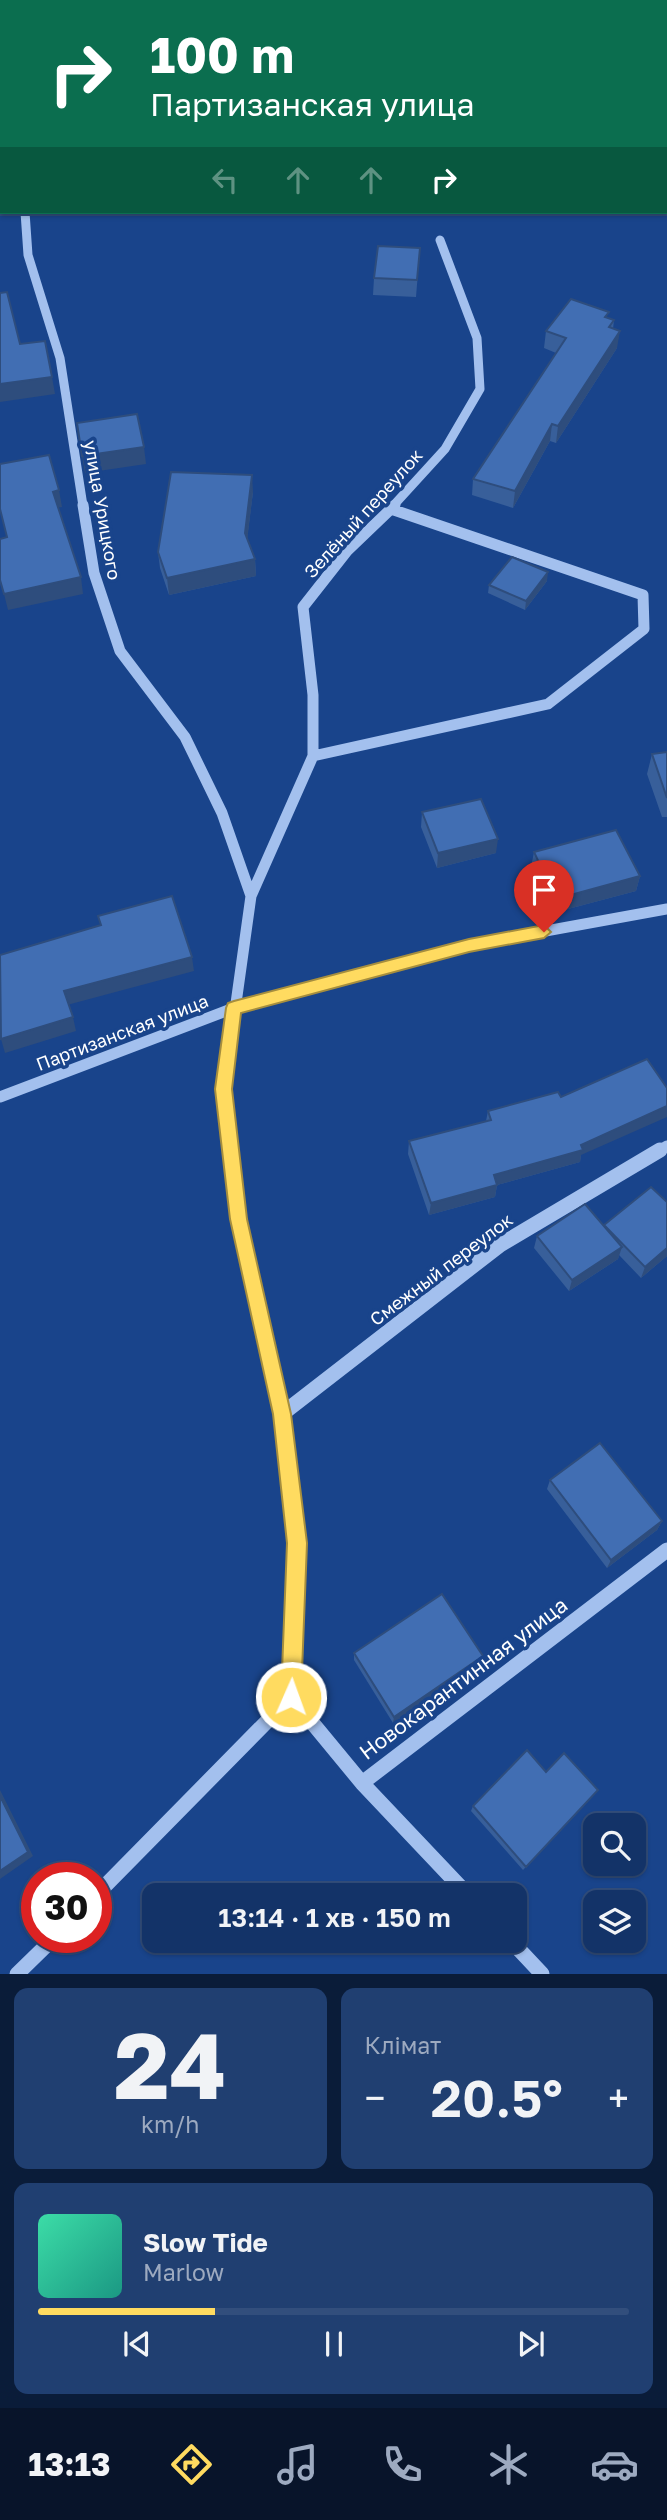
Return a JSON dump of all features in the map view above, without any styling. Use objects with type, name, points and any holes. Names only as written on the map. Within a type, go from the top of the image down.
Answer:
[{"type":"street","name":"улица Урицкого","points":[[25,214],[28,255],[60,358],[94,573],[120,651],[185,737],[222,813],[251,896],[223,1089],[238,1219],[282,1414],[297,1543],[291,1697]]},
{"type":"street","name":"Зелёный переулок","points":[[251,896],[313,756],[313,695],[303,607],[347,551],[391,509],[445,449],[480,389],[477,338],[440,240]]},
{"type":"street","points":[[313,756],[548,704],[644,629],[643,594],[391,509]]},
{"type":"street","name":"Партизанская улица","points":[[0,1097],[234,1008],[469,945],[667,909]]},
{"type":"street","name":"Смежный переулок","points":[[282,1414],[500,1245],[667,1146]]},
{"type":"street","name":"Новокарантинная улица","points":[[291,1697],[362,1783],[667,1550]]},
{"type":"street","points":[[112,1879],[291,1697]]},
{"type":"street","points":[[362,1783],[457,1883]]},
{"type":"street","points":[[18,1974],[39,1953]]},
{"type":"street","points":[[522,1953],[542,1974]]},
{"type":"building","points":[[378,246],[420,248],[417,280],[374,278]]},
{"type":"building","points":[[7,292],[20,344],[45,341],[52,377],[0,384],[0,293]]},
{"type":"building","points":[[571,299],[609,312],[605,317],[614,320],[609,327],[620,331],[558,426],[552,424],[515,491],[473,479],[566,338],[546,331]]},
{"type":"building","points":[[137,414],[144,447],[82,456],[77,423]]},
{"type":"building","points":[[49,455],[59,490],[53,492],[81,577],[4,594],[0,580],[0,539],[7,537],[0,509],[0,464]]},
{"type":"building","points":[[171,472],[252,475],[245,533],[255,559],[167,578],[158,552]]},
{"type":"building","points":[[512,557],[548,572],[526,601],[489,585]]},
{"type":"building","points":[[667,752],[667,798],[652,754]]},
{"type":"building","points":[[481,799],[498,839],[438,853],[422,812]]},
{"type":"building","points":[[616,830],[640,876],[556,899],[534,852]]},
{"type":"building","points":[[172,896],[192,957],[64,991],[73,1017],[1,1039],[0,955],[101,925],[98,916]]},
{"type":"building","points":[[647,1059],[667,1088],[667,1106],[581,1145],[583,1150],[494,1175],[497,1185],[431,1203],[409,1141],[491,1120],[488,1111],[558,1092],[561,1097]]},
{"type":"building","points":[[651,1187],[667,1202],[667,1248],[645,1267],[604,1225]]},
{"type":"building","points":[[585,1204],[622,1247],[572,1280],[537,1236]]},
{"type":"building","points":[[600,1443],[662,1521],[611,1560],[550,1480]]},
{"type":"building","points":[[442,1594],[483,1656],[394,1717],[354,1653]]},
{"type":"building","points":[[527,1750],[546,1772],[564,1753],[598,1790],[526,1867],[473,1806]]},
{"type":"building","points":[[0,1796],[28,1852],[0,1871]]},
{"type":"route","points":[[291,1697],[297,1543],[282,1414],[238,1219],[223,1089],[234,1008],[469,945],[544,932]]}]
